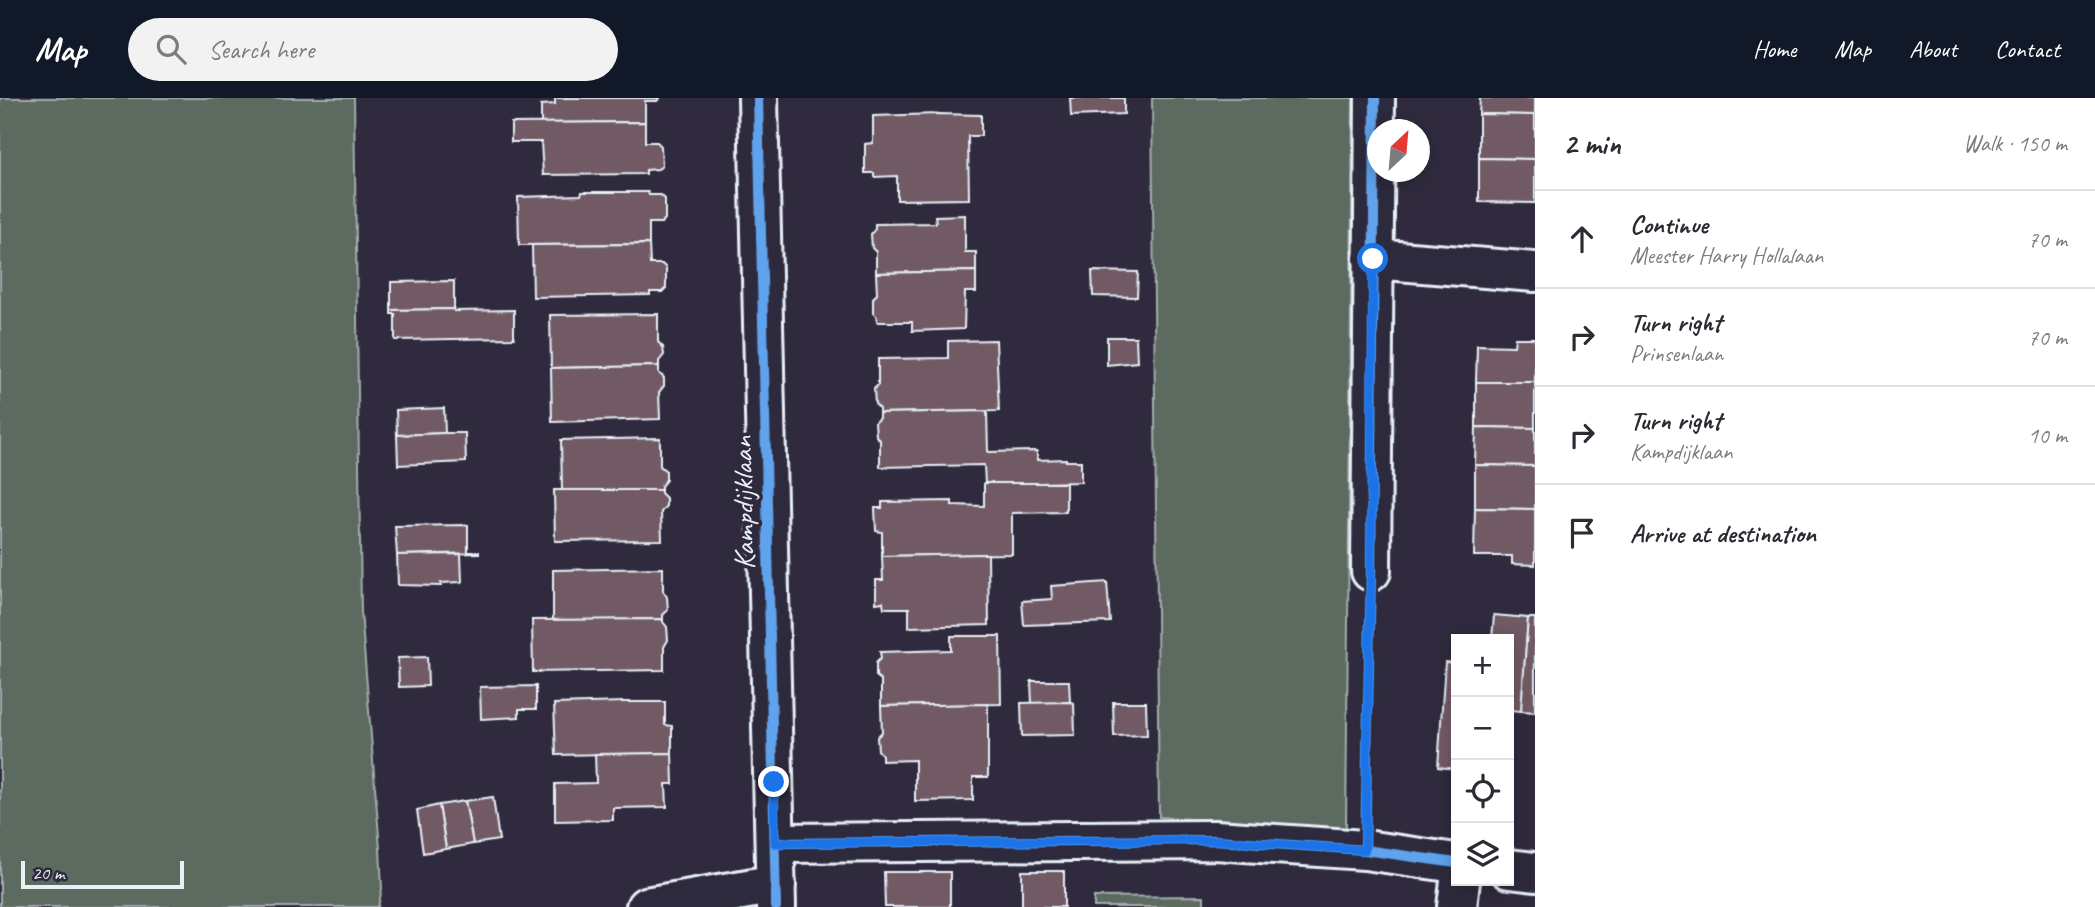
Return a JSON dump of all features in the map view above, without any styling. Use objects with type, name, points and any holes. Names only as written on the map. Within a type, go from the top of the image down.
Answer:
[{"type":"street","name":"Kampdijklaan","points":[[758,98],[776,896]]},
{"type":"street","points":[[1371,571],[1375,98]]},
{"type":"street","points":[[1373,259],[1535,272]]},
{"type":"street","points":[[775,843],[1215,840],[1365,850],[1451,862]]},
{"type":"street","points":[[1514,870],[1535,872]]},
{"type":"street","points":[[1457,907],[1459,886]]},
{"type":"street","points":[[646,907],[776,896]]},
{"type":"green space","points":[[0,98],[354,98],[361,611],[380,849],[382,889],[378,907],[0,907]]},
{"type":"green space","points":[[1152,98],[1353,98],[1346,829],[1159,817]]},
{"type":"green space","points":[[1204,896],[1204,907],[1094,907],[1094,897]]},
{"type":"building","points":[[555,98],[660,98],[657,101],[645,101],[645,122],[541,123],[541,105],[555,104]]},
{"type":"building","points":[[1070,98],[1124,98],[1124,114],[1071,116]]},
{"type":"building","points":[[1480,98],[1535,98],[1535,115],[1479,114]]},
{"type":"building","points":[[1479,114],[1535,115],[1535,159],[1479,158]]},
{"type":"building","points":[[981,115],[981,136],[968,136],[969,199],[897,200],[897,176],[874,177],[874,173],[865,173],[865,144],[873,143],[873,116]]},
{"type":"building","points":[[645,122],[645,142],[657,142],[661,146],[662,166],[646,170],[646,174],[543,175],[541,142],[511,142],[511,123]]},
{"type":"building","points":[[1479,158],[1535,159],[1535,203],[1479,202]]},
{"type":"building","points":[[582,192],[648,192],[649,195],[661,195],[665,199],[665,219],[661,223],[649,223],[649,244],[519,245],[518,197],[581,195]]},
{"type":"building","points":[[965,215],[965,252],[976,252],[976,271],[876,273],[876,252],[872,248],[871,234],[875,224],[936,223],[935,216]]},
{"type":"building","points":[[649,244],[650,264],[662,264],[666,268],[666,288],[662,292],[650,292],[650,295],[533,297],[532,245]]},
{"type":"building","points":[[976,271],[976,292],[965,292],[964,329],[912,331],[912,322],[877,322],[873,313],[873,298],[877,294],[876,273]]},
{"type":"building","points":[[1092,271],[1138,272],[1137,297],[1093,296]]},
{"type":"building","points":[[454,281],[454,309],[391,310],[391,282]]},
{"type":"building","points":[[391,310],[514,310],[514,338],[395,340],[395,314],[391,314]]},
{"type":"building","points":[[658,314],[658,342],[663,347],[664,355],[659,366],[551,368],[550,315]]},
{"type":"building","points":[[1107,337],[1136,337],[1137,362],[1107,365]]},
{"type":"building","points":[[1515,338],[1535,338],[1535,382],[1476,382],[1477,345],[1514,346]]},
{"type":"building","points":[[996,340],[999,411],[879,413],[874,389],[878,385],[878,359],[948,358],[948,341]]},
{"type":"building","points":[[659,366],[659,373],[664,378],[664,386],[659,392],[660,419],[552,422],[551,368]]},
{"type":"building","points":[[1476,382],[1535,382],[1535,428],[1476,427]]},
{"type":"building","points":[[444,408],[445,433],[397,435],[396,410]]},
{"type":"building","points":[[987,411],[988,452],[1037,451],[1037,460],[1081,461],[1081,482],[985,484],[984,465],[880,467],[880,440],[876,436],[875,422],[879,413]]},
{"type":"building","points":[[1476,427],[1535,428],[1535,466],[1475,465]]},
{"type":"building","points":[[465,433],[466,462],[398,465],[397,435]]},
{"type":"building","points":[[660,438],[660,466],[666,471],[666,480],[661,490],[562,490],[561,440]]},
{"type":"building","points":[[1475,465],[1535,466],[1535,509],[1475,508]]},
{"type":"building","points":[[984,483],[1066,483],[1066,512],[1012,513],[1012,554],[882,556],[882,532],[876,531],[875,508],[882,508],[882,502],[952,501],[952,505],[984,506]]},
{"type":"building","points":[[554,490],[661,490],[666,498],[666,506],[661,512],[662,540],[555,541]]},
{"type":"building","points":[[1475,508],[1535,509],[1535,565],[1512,564],[1512,556],[1474,556]]},
{"type":"building","points":[[468,525],[468,552],[479,553],[397,555],[395,526]]},
{"type":"building","points":[[461,554],[462,582],[441,583],[441,586],[398,585],[397,555]]},
{"type":"building","points":[[988,554],[989,625],[909,627],[909,608],[884,608],[883,602],[876,603],[876,580],[883,580],[882,556]]},
{"type":"building","points":[[663,568],[663,591],[667,597],[668,610],[663,619],[553,621],[553,570]]},
{"type":"building","points":[[1107,582],[1110,622],[1024,625],[1022,601],[1052,599],[1051,586]]},
{"type":"building","points":[[1494,615],[1528,618],[1521,711],[1514,710],[1514,634],[1492,634]]},
{"type":"building","points":[[1528,618],[1535,618],[1535,712],[1521,711]]},
{"type":"building","points":[[663,619],[668,640],[664,647],[664,670],[533,672],[532,620]]},
{"type":"building","points":[[951,636],[1000,636],[1001,704],[881,706],[881,680],[876,676],[876,663],[881,658],[880,652],[951,650]]},
{"type":"building","points":[[427,657],[428,686],[399,687],[398,658]]},
{"type":"building","points":[[1445,662],[1451,663],[1451,768],[1438,767]]},
{"type":"building","points":[[1031,681],[1069,681],[1070,702],[1032,704]]},
{"type":"building","points":[[536,686],[536,709],[519,709],[519,717],[481,719],[480,687]]},
{"type":"building","points":[[665,702],[665,725],[672,726],[672,753],[556,755],[554,704]]},
{"type":"building","points":[[1113,702],[1146,702],[1147,735],[1114,736]]},
{"type":"building","points":[[1021,703],[1074,703],[1075,735],[1022,736]]},
{"type":"building","points":[[988,704],[988,777],[973,777],[973,800],[915,801],[915,760],[882,761],[878,750],[877,737],[882,732],[881,706]]},
{"type":"building","points":[[672,753],[673,784],[666,784],[667,807],[613,808],[613,820],[555,821],[555,784],[596,783],[595,754]]},
{"type":"building","points":[[493,797],[499,840],[473,844],[465,801]]},
{"type":"building","points":[[465,801],[473,844],[446,849],[439,805]]},
{"type":"building","points":[[439,805],[446,849],[423,853],[417,810]]},
{"type":"building","points":[[1022,871],[1064,871],[1064,907],[1022,907]]},
{"type":"building","points":[[884,872],[950,872],[950,907],[885,907]]},
{"type":"cycle path","points":[[758,98],[776,907]]},
{"type":"cycle path","points":[[1365,850],[1371,571],[1375,98]]},
{"type":"cycle path","points":[[775,843],[1215,840],[1365,850],[1451,862]]},
{"type":"route","points":[[774,782],[775,843],[1215,840],[1365,850],[1371,571],[1373,259]]}]
